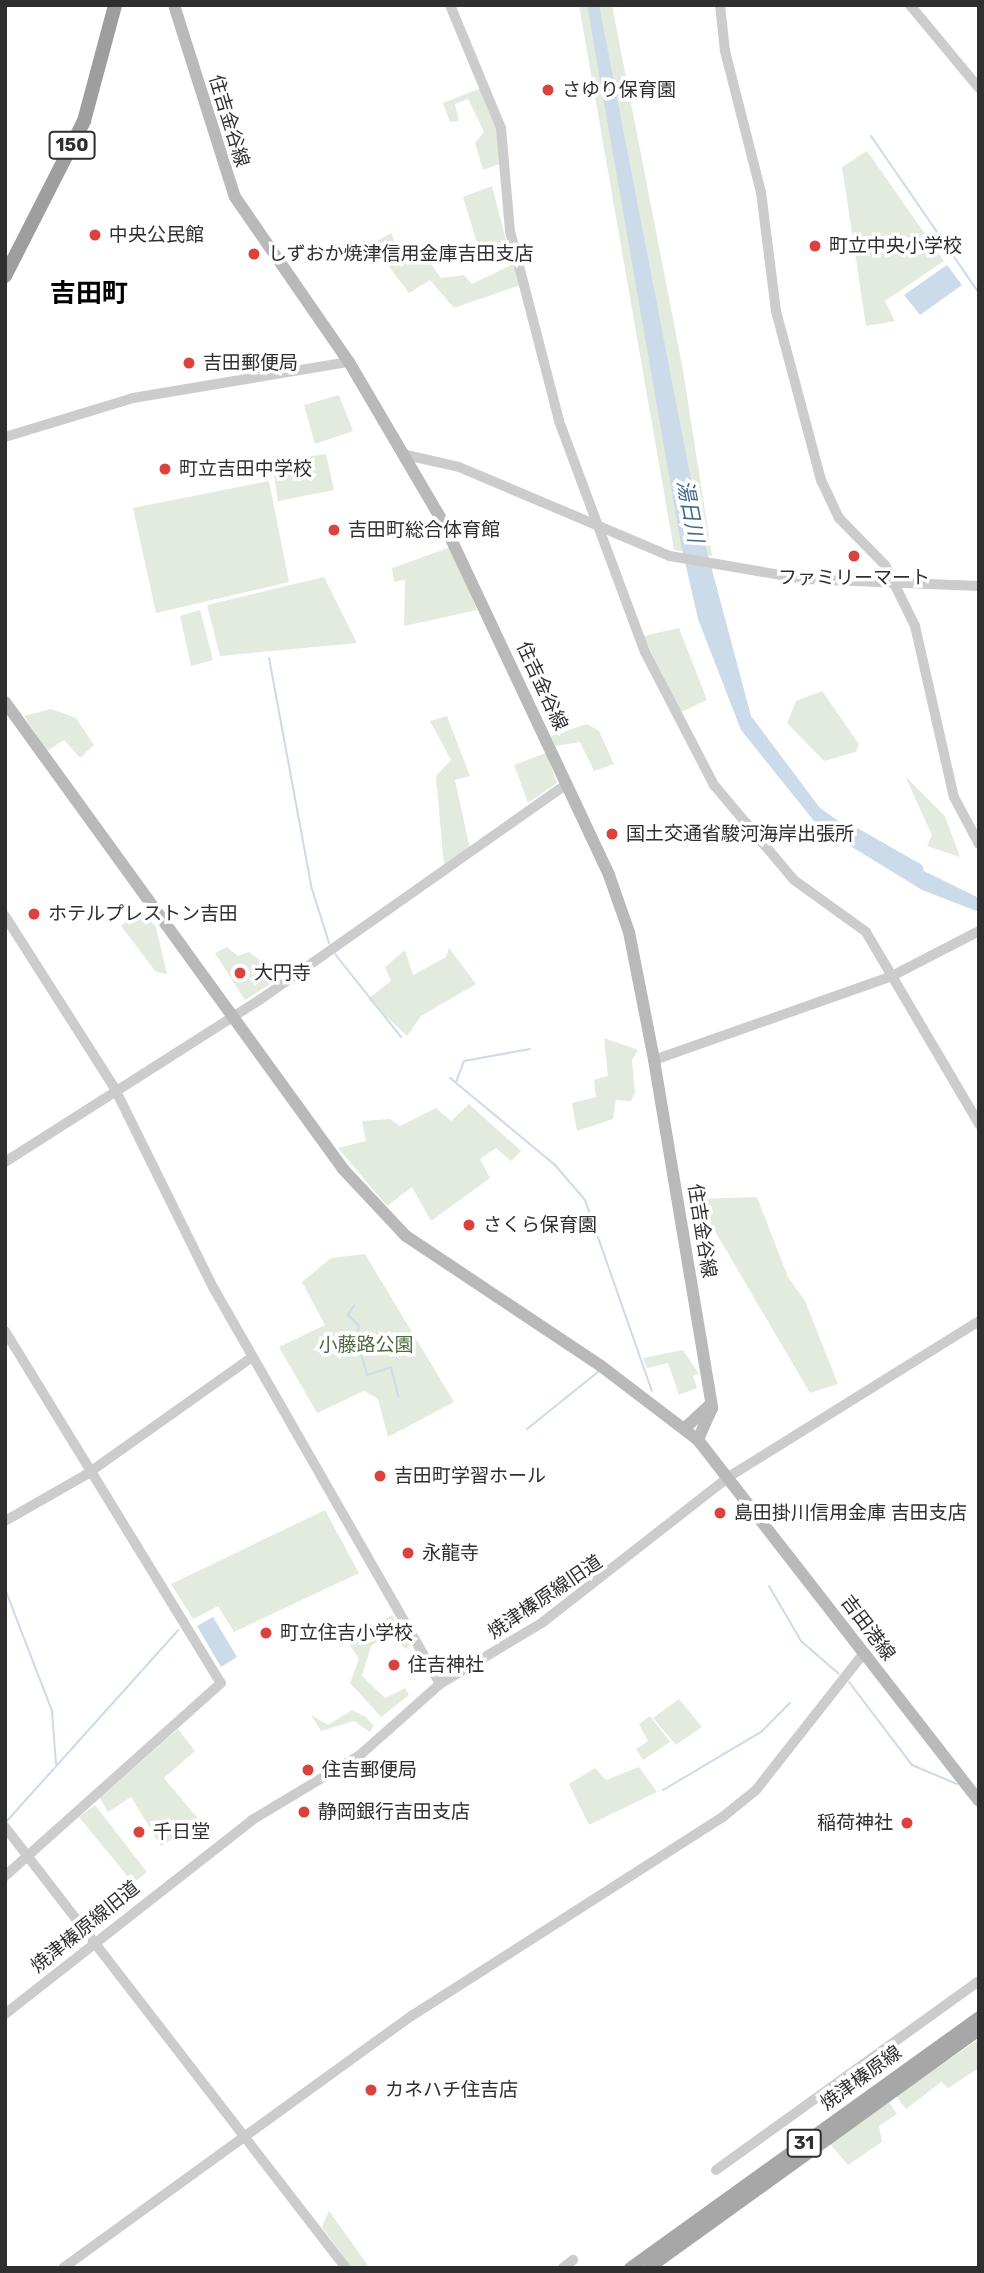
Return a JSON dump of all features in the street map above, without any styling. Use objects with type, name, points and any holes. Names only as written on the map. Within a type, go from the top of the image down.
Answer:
[{"type":"highway","name":"150","points":[[5,276],[84,121],[115,5]]},
{"type":"main road","name":"住吉金谷線","points":[[174,5],[225,175],[349,362],[406,454],[567,784],[629,932],[654,1060],[710,1405],[698,1440]]},
{"type":"main road","points":[[5,702],[231,1018],[343,1169],[406,1236],[685,1428],[730,1476]]},
{"type":"main road","points":[[685,1428],[710,1405]]},
{"type":"main road","name":"吉田港線","points":[[730,1476],[863,1654],[976,1798]]},
{"type":"main road","name":"焼津榛原線","points":[[630,2268],[979,2017]]},
{"type":"main road","name":"焼津榛原線","points":[[649,2268],[979,2031]]},
{"type":"street","points":[[450,5],[501,128],[516,259],[545,347],[559,421],[645,652],[714,785],[794,880],[866,932],[979,1124]]},
{"type":"street","points":[[720,5],[725,51],[759,180],[776,311],[821,480],[839,518],[895,582],[923,653],[954,797],[979,844]]},
{"type":"street","points":[[910,5],[979,88]]},
{"type":"street","points":[[919,5],[979,77]]},
{"type":"street","points":[[5,437],[164,391],[349,362]]},
{"type":"street","points":[[406,454],[459,467],[598,528],[675,556],[805,579],[979,586]]},
{"type":"street","points":[[5,1161],[114,1087],[231,1018],[567,784]]},
{"type":"street","points":[[5,916],[114,1087],[252,1357],[440,1684]]},
{"type":"street","points":[[654,1060],[892,976],[979,931]]},
{"type":"street","name":"焼津榛原線旧道","points":[[5,2014],[252,1820],[360,1755],[440,1684],[544,1622],[730,1476],[979,1321]]},
{"type":"street","points":[[5,1331],[87,1474],[221,1683],[5,1876]]},
{"type":"street","points":[[5,1521],[87,1474],[252,1357]]},
{"type":"street","points":[[63,2268],[491,1961],[724,1816],[772,1772],[863,1654]]},
{"type":"street","points":[[6,1829],[346,2268]]},
{"type":"street","points":[[716,2170],[979,1981]]},
{"type":"street","points":[[563,2268],[573,2260]]},
{"type":"green space","points":[[579,5],[612,5],[683,370],[712,556],[674,550]]},
{"type":"green space","points":[[481,88],[494,115],[502,163],[483,170],[475,143],[484,132],[468,99],[455,104],[459,121],[450,122],[443,103]]},
{"type":"green space","points":[[867,151],[944,261],[885,301],[895,321],[866,326],[842,167]]},
{"type":"green space","points":[[492,186],[507,244],[479,249],[463,197]]},
{"type":"green space","points":[[391,233],[403,261],[426,257],[441,278],[464,275],[472,284],[513,264],[523,284],[454,308],[430,280],[409,293],[372,244]]},
{"type":"green space","points":[[339,395],[353,431],[315,444],[304,405]]},
{"type":"green space","points":[[326,454],[334,490],[278,501],[272,462]]},
{"type":"green space","points":[[269,481],[289,582],[156,613],[133,508]]},
{"type":"green space","points":[[451,547],[477,610],[404,626],[405,580],[394,582],[392,568]]},
{"type":"green space","points":[[324,577],[357,643],[220,656],[207,605]]},
{"type":"green space","points":[[200,610],[213,660],[191,666],[180,616]]},
{"type":"green space","points":[[679,628],[707,700],[681,712],[643,636]]},
{"type":"green space","points":[[822,691],[859,744],[856,752],[824,761],[787,723],[796,701]]},
{"type":"green space","points":[[51,709],[76,718],[94,745],[80,758],[64,740],[47,751],[24,716]]},
{"type":"green space","points":[[447,716],[470,776],[455,780],[470,849],[444,866],[436,776],[451,760],[430,721]]},
{"type":"green space","points":[[587,724],[599,731],[614,764],[594,771],[580,742],[555,746],[551,736]]},
{"type":"green space","points":[[546,753],[557,783],[528,803],[514,765]]},
{"type":"green space","points":[[905,776],[945,816],[960,857],[927,846],[932,835]]},
{"type":"green space","points":[[141,910],[156,927],[167,974],[156,972],[121,926]]},
{"type":"green space","points":[[227,947],[238,956],[249,952],[283,976],[245,1000],[215,953]]},
{"type":"green space","points":[[449,948],[476,984],[421,1016],[407,1036],[368,999],[391,981],[385,967],[405,950],[413,975],[446,957]]},
{"type":"green space","points":[[604,1038],[638,1050],[632,1060],[635,1093],[631,1101],[616,1100],[613,1119],[577,1131],[572,1103],[596,1097],[594,1080],[608,1076]]},
{"type":"green space","points":[[469,1104],[521,1151],[511,1161],[496,1148],[480,1159],[490,1178],[431,1221],[412,1187],[387,1206],[338,1148],[366,1141],[362,1121],[390,1119],[400,1126],[436,1108],[451,1121]]},
{"type":"green space","points":[[757,1197],[788,1277],[805,1301],[838,1384],[810,1393],[696,1199]]},
{"type":"green space","name":"小藤路公園","points":[[365,1254],[454,1402],[388,1437],[378,1399],[364,1391],[317,1413],[279,1347],[325,1325],[302,1282],[331,1258]]},
{"type":"green space","points":[[683,1350],[699,1374],[693,1376],[697,1388],[679,1395],[668,1363],[647,1368],[643,1358]]},
{"type":"green space","points":[[325,1510],[359,1573],[234,1632],[218,1606],[193,1619],[171,1584]]},
{"type":"green space","points":[[392,1615],[412,1643],[406,1649],[393,1638],[381,1639],[371,1646],[362,1676],[385,1698],[405,1688],[409,1695],[381,1717],[350,1683],[359,1659],[346,1639]]},
{"type":"green space","points":[[679,1699],[702,1727],[676,1745],[653,1718]]},
{"type":"green space","points":[[352,1710],[366,1717],[374,1726],[370,1732],[354,1721],[321,1731],[311,1715],[328,1725]]},
{"type":"green space","points":[[650,1716],[670,1742],[643,1760],[636,1749],[648,1741],[639,1724]]},
{"type":"green space","points":[[178,1729],[195,1751],[164,1778],[201,1822],[161,1846],[131,1797],[108,1812],[100,1798]]},
{"type":"green space","points":[[639,1767],[657,1792],[589,1825],[569,1784],[595,1768],[606,1780]]},
{"type":"green space","points":[[95,1805],[147,1872],[133,1883],[79,1817]]},
{"type":"green space","points":[[979,2039],[979,2068],[948,2088],[941,2082],[906,2109],[896,2096]]},
{"type":"green space","points":[[889,2102],[897,2114],[879,2126],[882,2142],[848,2165],[830,2144]]},
{"type":"green space","points":[[329,2211],[369,2268],[352,2268],[322,2227]]},
{"type":"water","points":[[587,5],[599,5],[699,521],[751,716],[820,808],[877,848],[979,898],[979,912],[922,890],[818,826],[741,730],[698,619],[681,544]]},
{"type":"water","points":[[947,265],[962,285],[920,315],[904,295]]},
{"type":"water","points":[[213,1617],[237,1657],[221,1667],[197,1626]]},
{"type":"waterway","points":[[871,136],[979,293]]},
{"type":"waterway","points":[[269,658],[312,889],[329,943]]},
{"type":"waterway","name":"湯日川","points":[[854,833],[917,869]]},
{"type":"waterway","points":[[335,954],[401,1037]]},
{"type":"waterway","points":[[456,1082],[464,1061],[530,1049]]},
{"type":"waterway","points":[[450,1078],[555,1165],[585,1200],[652,1391]]},
{"type":"waterway","points":[[354,1305],[348,1315],[359,1326],[356,1338],[367,1375],[391,1367],[398,1396]]},
{"type":"waterway","points":[[527,1429],[598,1372]]},
{"type":"waterway","points":[[769,1586],[801,1641],[839,1674]]},
{"type":"waterway","points":[[5,1589],[52,1711],[56,1764]]},
{"type":"waterway","points":[[6,1822],[178,1630]]},
{"type":"waterway","points":[[849,1682],[912,1765],[957,1784]]},
{"type":"waterway","points":[[663,1790],[761,1732],[790,1703]]},
{"type":"place","name":"さゆり保育園","points":[[548,90]]},
{"type":"place","name":"中央公民館","points":[[95,235]]},
{"type":"place","name":"町立中央小学校","points":[[815,246]]},
{"type":"place","name":"しずおか焼津信用金庫吉田支店","points":[[254,254]]},
{"type":"place","name":"吉田郵便局","points":[[189,363]]},
{"type":"place","name":"町立吉田中学校","points":[[165,469]]},
{"type":"place","name":"吉田町総合体育館","points":[[334,530]]},
{"type":"place","name":"ファミリーマート","points":[[854,556]]},
{"type":"place","name":"国土交通省駿河海岸出張所","points":[[612,834]]},
{"type":"place","name":"ホテルプレストン吉田","points":[[34,914]]},
{"type":"place","name":"大円寺","points":[[240,973]]},
{"type":"place","name":"さくら保育園","points":[[469,1225]]},
{"type":"place","name":"吉田町学習ホール","points":[[380,1476]]},
{"type":"place","name":"島田掛川信用金庫 吉田支店","points":[[720,1513]]},
{"type":"place","name":"永龍寺","points":[[408,1553]]},
{"type":"place","name":"町立住吉小学校","points":[[266,1633]]},
{"type":"place","name":"住吉神社","points":[[394,1665]]},
{"type":"place","name":"住吉郵便局","points":[[308,1770]]},
{"type":"place","name":"静岡銀行吉田支店","points":[[304,1812]]},
{"type":"place","name":"稲荷神社","points":[[907,1823]]},
{"type":"place","name":"千日堂","points":[[139,1832]]},
{"type":"place","name":"カネハチ住吉店","points":[[371,2090]]},
{"type":"district","name":"吉田町","points":[[89,294]]}]
